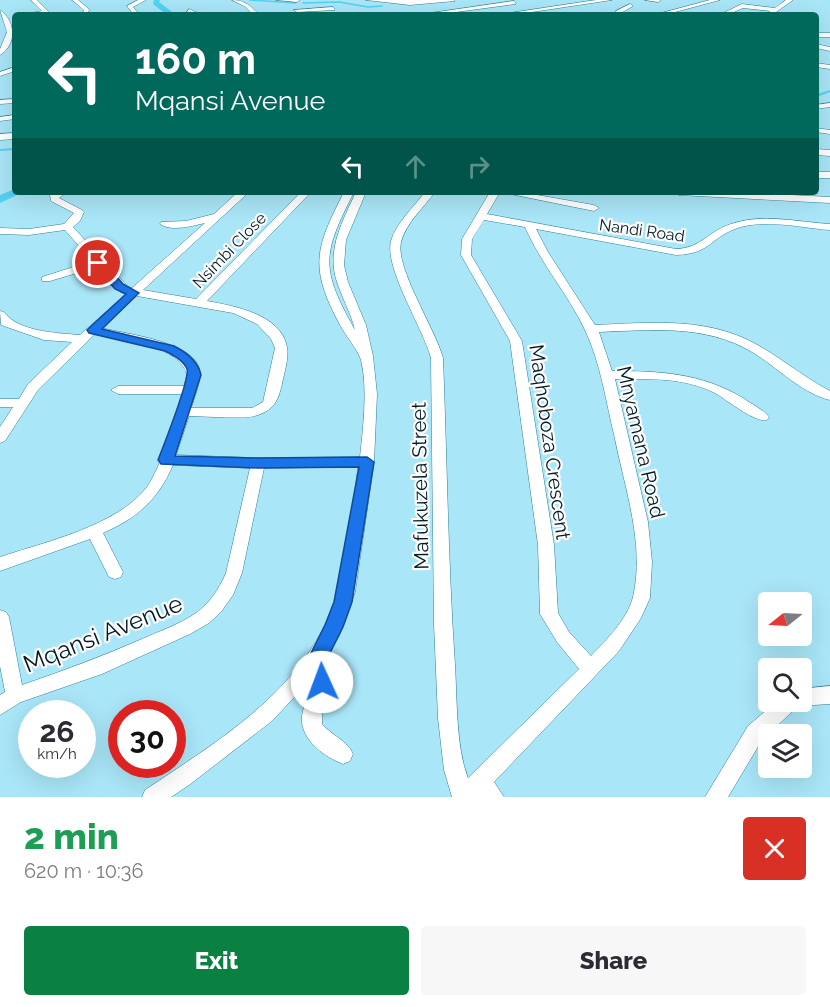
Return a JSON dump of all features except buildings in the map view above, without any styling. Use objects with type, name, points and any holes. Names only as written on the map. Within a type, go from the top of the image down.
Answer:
[{"type":"street","points":[[34,0],[46,12]]},
{"type":"street","points":[[75,0],[87,10],[86,12]]},
{"type":"street","points":[[135,12],[130,6],[142,0]]},
{"type":"street","points":[[235,0],[252,12]]},
{"type":"street","points":[[279,0],[297,0],[298,12],[333,9]]},
{"type":"street","points":[[369,0],[410,3],[451,0],[463,9]]},
{"type":"street","points":[[564,0],[577,6]]},
{"type":"street","points":[[648,0],[658,0]]},
{"type":"street","points":[[697,0],[707,3]]},
{"type":"street","points":[[670,12],[717,0]]},
{"type":"street","points":[[773,12],[790,0]]},
{"type":"street","points":[[536,12],[612,1]]},
{"type":"street","points":[[442,12],[514,3]]},
{"type":"street","points":[[525,12],[577,6]]},
{"type":"street","points":[[618,12],[630,6]]},
{"type":"street","points":[[729,12],[742,6],[776,10]]},
{"type":"street","points":[[1,51],[10,32],[10,25],[2,15]]},
{"type":"street","points":[[0,32],[10,32]]},
{"type":"street","points":[[0,231],[29,232],[67,227],[76,219],[79,212],[54,199],[55,195]]},
{"type":"street","points":[[0,438],[33,387],[241,195]]},
{"type":"street","name":"Nsimbi Close","points":[[199,303],[303,195]]},
{"type":"street","points":[[348,195],[328,237],[323,265],[345,325],[367,358]]},
{"type":"street","points":[[153,797],[265,717],[281,702],[318,657],[334,627],[343,602],[367,462],[369,419],[367,358],[360,325],[338,264],[344,233],[360,195]]},
{"type":"street","name":"Mafukuzela Street","points":[[428,195],[399,235],[395,254],[433,342],[439,370],[443,613],[448,718],[454,770],[475,793]]},
{"type":"street","name":"Maqhoboza Crescent","points":[[493,195],[467,239],[466,255],[474,272],[512,332],[519,352],[546,545],[549,614],[563,637],[590,668]]},
{"type":"street","points":[[521,195],[594,208]]},
{"type":"street","points":[[736,195],[830,200]]},
{"type":"street","name":"Nandi Road","points":[[480,216],[656,250],[684,253],[703,248],[727,229],[741,224],[830,227]]},
{"type":"street","points":[[165,224],[186,224],[217,217]]},
{"type":"street","name":"Mnyamana Road","points":[[475,793],[632,619],[641,596],[643,576],[640,523],[634,489],[606,375],[591,328],[529,225]]},
{"type":"street","points":[[67,227],[119,286],[133,293],[236,310],[261,321],[278,338],[280,361],[272,398],[262,409],[248,412],[182,412]]},
{"type":"street","points":[[46,279],[98,263]]},
{"type":"street","points":[[0,315],[5,322],[44,336],[88,335],[170,348],[180,353],[193,367],[194,375],[157,483],[138,505],[93,530],[0,564]]},
{"type":"street","points":[[591,328],[680,327],[719,333],[749,345],[830,396]]},
{"type":"street","points":[[606,375],[664,376],[692,380],[720,391],[762,417]]},
{"type":"street","points":[[118,390],[189,390]]},
{"type":"street","points":[[0,403],[21,403]]},
{"type":"street","points":[[166,460],[258,463],[367,462]]},
{"type":"street","name":"Mqansi Avenue","points":[[7,701],[95,668],[184,629],[203,618],[215,607],[227,590],[234,573],[258,463]]},
{"type":"street","points":[[93,530],[115,572]]},
{"type":"street","points":[[0,617],[7,701]]},
{"type":"street","points":[[318,657],[322,682],[312,714],[312,727],[323,740],[344,754]]},
{"type":"street","points":[[812,697],[830,695]]},
{"type":"street","points":[[717,797],[755,733],[779,712]]},
{"type":"waterway","points":[[157,0],[155,3],[168,12]]},
{"type":"waterway","points":[[250,0],[295,3]]},
{"type":"waterway","points":[[303,3],[339,2],[368,7],[382,6]]},
{"type":"waterway","points":[[819,95],[830,91]]},
{"type":"waterway","points":[[0,150],[12,149]]},
{"type":"waterway","points":[[0,199],[12,193]]},
{"type":"route","points":[[98,263],[119,286],[133,293],[93,330],[170,348],[180,353],[193,367],[194,375],[166,460],[258,463],[367,462],[343,602],[334,627],[318,657],[322,682]]}]
